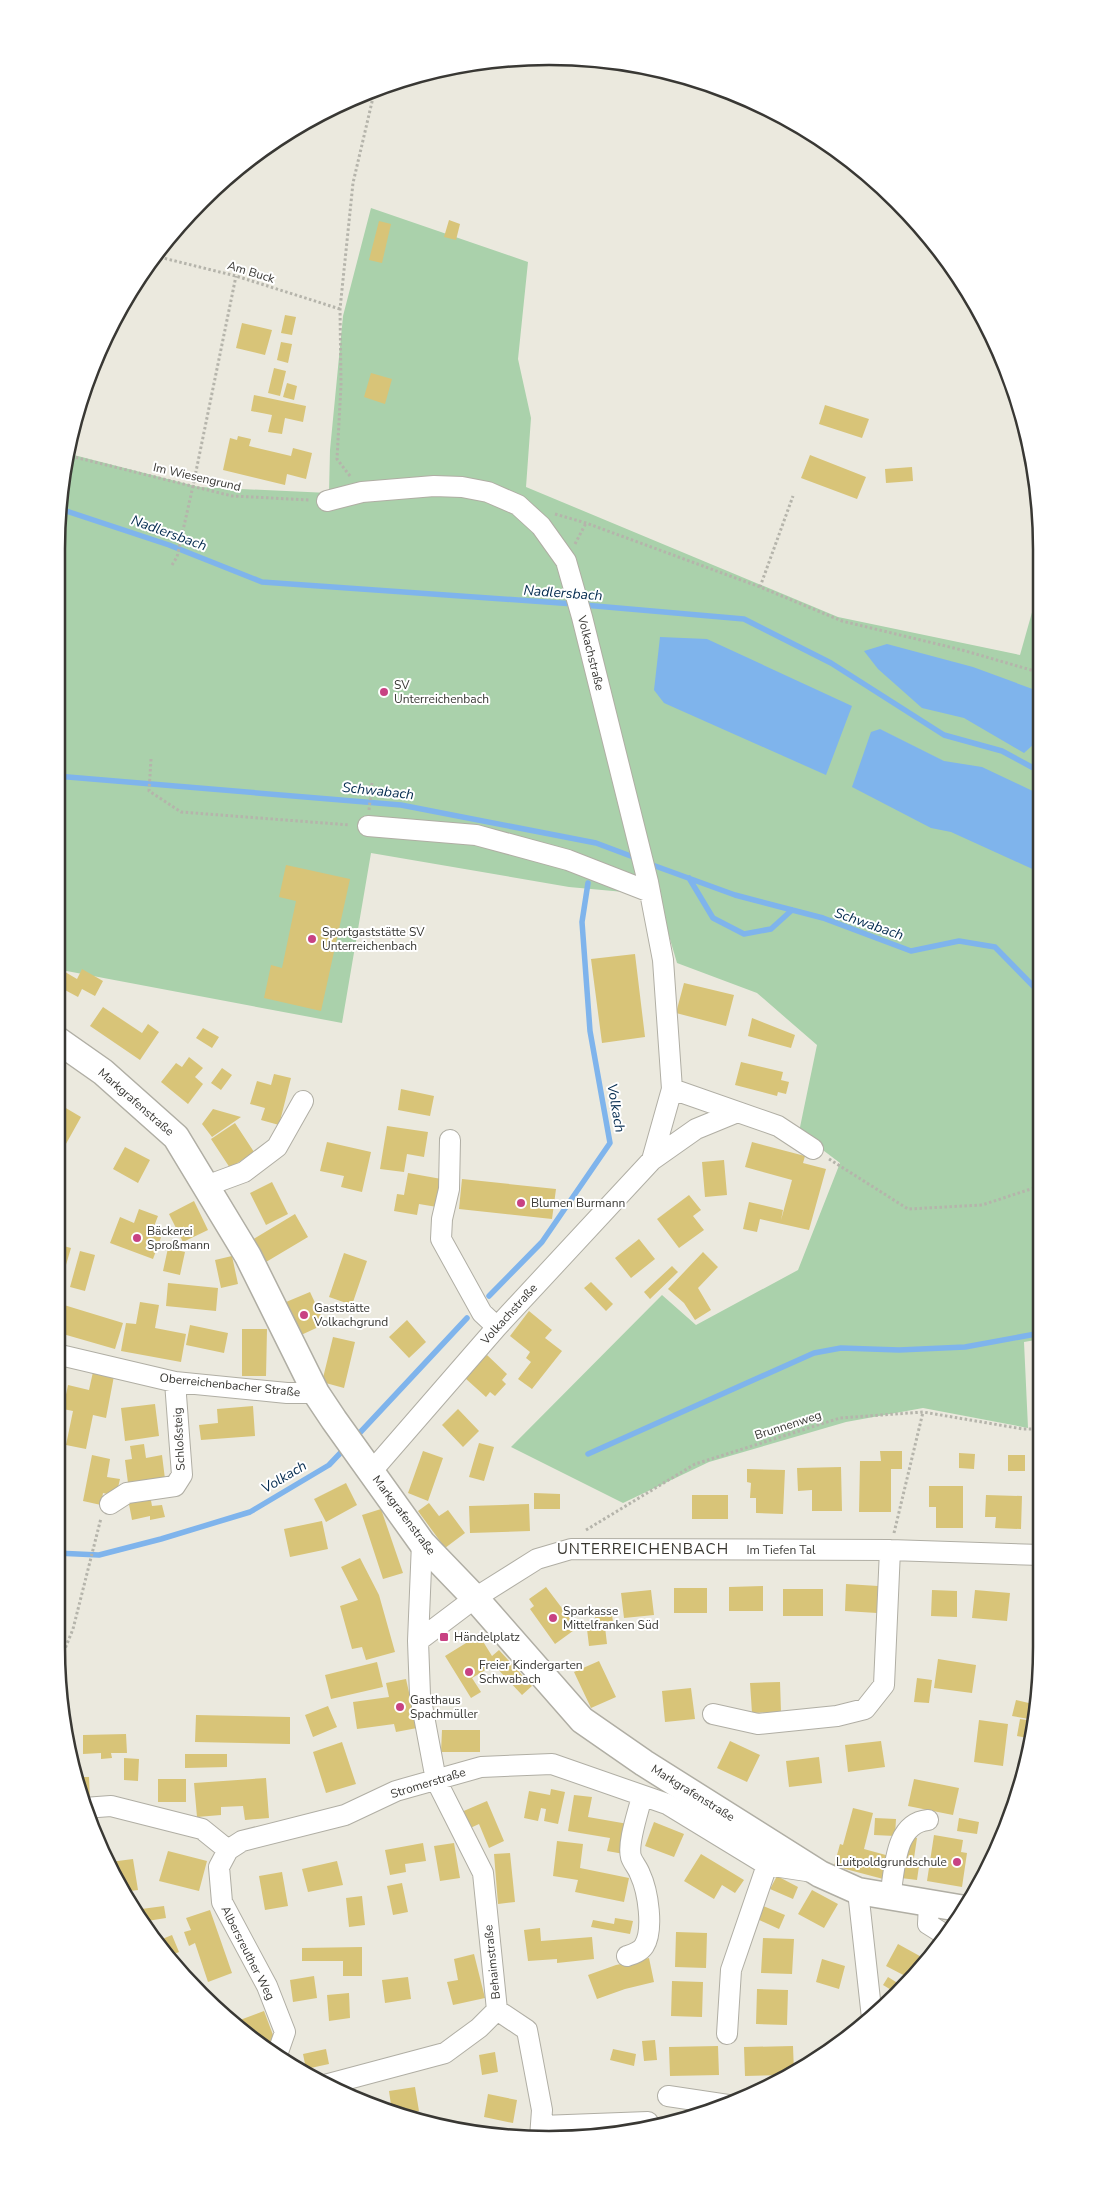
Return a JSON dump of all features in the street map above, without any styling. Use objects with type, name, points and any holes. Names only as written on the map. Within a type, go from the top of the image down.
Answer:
[{"type":"main road","name":"Markgrafenstraße","points":[[65,1045],[103,1072],[176,1137],[248,1256],[316,1393],[334,1420],[422,1543],[475,1598],[582,1720],[644,1763],[820,1874],[858,1891],[956,1908]]},
{"type":"street","name":"Volkachstraße","points":[[327,501],[362,492],[434,486],[462,487],[488,492],[518,505],[541,526],[566,561],[582,616],[649,887],[663,960],[672,1089],[652,1160]]},
{"type":"street","points":[[368,818],[476,835],[568,860],[649,887]]},
{"type":"street","points":[[672,1089],[735,1113],[778,1126],[813,1149]]},
{"type":"street","points":[[206,1186],[244,1172],[277,1147],[303,1101]]},
{"type":"street","name":"Volkachstraße","points":[[368,1467],[652,1160],[696,1128],[735,1113]]},
{"type":"street","points":[[450,1140],[449,1189],[442,1218],[441,1239],[482,1313],[497,1327]]},
{"type":"street","name":"Oberreichenbacher Straße","points":[[65,1356],[176,1382],[287,1393],[316,1393]]},
{"type":"street","name":"Schloßsteig","points":[[110,1504],[126,1493],[175,1486],[182,1476],[176,1382]]},
{"type":"street","points":[[422,1543],[418,1640],[420,1695],[436,1780]]},
{"type":"street","name":"Im Tiefen Tal","points":[[475,1598],[537,1559],[571,1550],[890,1550],[1033,1555]]},
{"type":"street","points":[[713,1714],[758,1724],[837,1716],[866,1709],[884,1685],[890,1550]]},
{"type":"street","points":[[418,1640],[475,1598]]},
{"type":"street","name":"Stromerstraße","points":[[228,1850],[242,1841],[345,1815],[396,1791],[481,1767],[552,1764],[666,1804],[767,1865],[820,1874]]},
{"type":"street","name":"Behaimstraße","points":[[436,1780],[484,1873],[497,2010],[527,2030],[542,2110],[541,2131]]},
{"type":"street","points":[[628,1956],[645,1945],[648,1924],[648,1896],[641,1875],[631,1857],[631,1846],[642,1796]]},
{"type":"street","points":[[93,1807],[111,1806],[202,1828],[228,1850]]},
{"type":"street","points":[[890,1897],[901,1837],[908,1827],[917,1821],[928,1820]]},
{"type":"street","name":"Albersreuther Weg","points":[[228,1850],[219,1867],[222,1902],[266,1986],[285,2032],[279,2048]]},
{"type":"street","points":[[727,2034],[731,1970],[767,1865]]},
{"type":"street","points":[[858,1891],[871,2008]]},
{"type":"street","points":[[929,1904],[928,1924],[940,1932]]},
{"type":"street","points":[[336,2081],[445,2053],[479,2028],[497,2010]]},
{"type":"street","points":[[668,2096],[712,2103]]},
{"type":"street","points":[[553,2131],[636,2123]]},
{"type":"path","points":[[362,492],[337,459],[341,385],[340,309],[353,183],[373,99]]},
{"type":"path","name":"Am Buck","points":[[162,258],[236,276],[340,309]]},
{"type":"path","points":[[172,566],[176,557],[193,486],[236,276]]},
{"type":"path","name":"Im Wiesengrund","points":[[74,457],[232,496],[327,501]]},
{"type":"path","points":[[760,587],[793,496]]},
{"type":"path","points":[[552,514],[586,522],[760,587],[842,621],[962,650],[1033,671]]},
{"type":"path","points":[[151,759],[149,790],[181,812],[368,818],[372,783]]},
{"type":"path","points":[[813,1149],[908,1209],[982,1205],[1033,1188]]},
{"type":"path","points":[[890,1550],[923,1412]]},
{"type":"path","name":"Brunnenweg","points":[[571,1550],[579,1534],[696,1464],[840,1418],[923,1412],[1023,1429],[1033,1429]]},
{"type":"path","points":[[65,1649],[73,1629],[101,1518],[110,1504]]},
{"type":"green space","points":[[371,208],[528,262],[518,359],[531,418],[526,487],[838,617],[1020,655],[1033,609],[1033,1340],[1024,1342],[1028,1428],[923,1408],[846,1422],[709,1462],[623,1503],[511,1447],[662,1295],[696,1325],[798,1270],[840,1163],[799,1132],[817,1045],[757,993],[677,963],[657,895],[569,887],[371,853],[342,1023],[65,971],[65,549],[66,517],[74,455],[199,487],[329,493],[330,450],[343,316]]},
{"type":"water","points":[[660,637],[707,639],[852,706],[826,775],[664,703],[654,690]]},
{"type":"water","points":[[887,644],[973,667],[1033,689],[1033,745],[1024,753],[964,718],[922,708],[878,669],[864,651]]},
{"type":"water","points":[[880,729],[944,761],[982,767],[1033,791],[1033,869],[951,832],[931,828],[852,787],[871,732]]},
{"type":"building","points":[[449,220],[460,224],[456,240],[444,237]]},
{"type":"building","points":[[379,221],[391,224],[382,263],[369,260]]},
{"type":"building","points":[[285,315],[296,317],[292,335],[281,333]]},
{"type":"building","points":[[242,323],[272,330],[265,355],[236,348]]},
{"type":"building","points":[[281,342],[292,344],[288,363],[277,360]]},
{"type":"building","points":[[274,368],[286,371],[280,396],[268,393]]},
{"type":"building","points":[[371,373],[392,379],[385,404],[364,397]]},
{"type":"building","points":[[287,383],[297,386],[294,400],[283,397]]},
{"type":"building","points":[[254,395],[306,406],[303,422],[285,418],[282,434],[268,432],[272,415],[251,411]]},
{"type":"building","points":[[825,405],[869,419],[862,438],[819,424]]},
{"type":"building","points":[[238,436],[251,439],[249,446],[291,456],[293,448],[312,453],[306,479],[287,474],[285,485],[223,470],[230,438],[237,440]]},
{"type":"building","points":[[810,455],[866,477],[857,499],[801,478]]},
{"type":"building","points":[[912,467],[913,481],[886,483],[885,469]]},
{"type":"building","points":[[286,865],[350,879],[321,1011],[264,998],[271,965],[282,968],[296,901],[279,897]]},
{"type":"building","points":[[635,954],[645,1037],[602,1043],[591,959]]},
{"type":"building","points":[[82,969],[103,981],[95,996],[82,989],[78,997],[65,990],[65,972],[77,979]]},
{"type":"building","points":[[684,983],[734,995],[726,1026],[676,1013]]},
{"type":"building","points":[[103,1007],[142,1033],[148,1024],[159,1032],[140,1060],[90,1026]]},
{"type":"building","points":[[752,1018],[795,1035],[791,1048],[748,1036]]},
{"type":"building","points":[[203,1028],[219,1037],[212,1048],[196,1038]]},
{"type":"building","points":[[189,1057],[203,1068],[195,1077],[203,1084],[188,1104],[161,1082],[176,1063],[182,1067]]},
{"type":"building","points":[[741,1062],[783,1072],[781,1080],[789,1082],[786,1094],[778,1092],[777,1096],[735,1085]]},
{"type":"building","points":[[222,1068],[232,1075],[221,1090],[211,1083]]},
{"type":"building","points":[[274,1074],[291,1078],[279,1125],[261,1120],[265,1108],[250,1104],[257,1081],[271,1085]]},
{"type":"building","points":[[401,1089],[434,1096],[430,1116],[398,1110]]},
{"type":"building","points":[[65,1108],[81,1117],[65,1146]]},
{"type":"building","points":[[213,1109],[241,1117],[212,1137],[202,1124]]},
{"type":"building","points":[[235,1123],[254,1152],[230,1168],[211,1139]]},
{"type":"building","points":[[387,1126],[428,1132],[424,1157],[407,1154],[404,1172],[380,1169]]},
{"type":"building","points":[[327,1142],[371,1152],[362,1192],[341,1187],[344,1176],[320,1171]]},
{"type":"building","points":[[752,1142],[805,1156],[803,1163],[826,1169],[809,1230],[760,1219],[757,1232],[743,1229],[749,1202],[783,1210],[781,1220],[792,1180],[745,1167]]},
{"type":"building","points":[[125,1147],[150,1160],[138,1183],[113,1169]]},
{"type":"building","points":[[724,1160],[727,1195],[705,1197],[702,1162]]},
{"type":"building","points":[[408,1173],[447,1180],[443,1208],[419,1204],[417,1215],[394,1211],[397,1194],[404,1195]]},
{"type":"building","points":[[462,1179],[556,1189],[552,1219],[459,1209]]},
{"type":"building","points":[[272,1182],[288,1214],[266,1225],[250,1193]]},
{"type":"building","points":[[689,1195],[701,1210],[693,1216],[704,1230],[679,1248],[657,1219]]},
{"type":"building","points":[[194,1201],[208,1230],[183,1242],[169,1214]]},
{"type":"building","name":"Bäckerei Sproßmann","points":[[139,1209],[158,1216],[153,1229],[163,1232],[153,1259],[110,1243],[120,1217],[134,1223]]},
{"type":"building","points":[[295,1214],[308,1237],[266,1262],[252,1240]]},
{"type":"building","points":[[639,1239],[655,1259],[631,1278],[615,1258]]},
{"type":"building","points":[[65,1246],[71,1248],[65,1268]]},
{"type":"building","points":[[168,1248],[185,1252],[180,1275],[163,1271]]},
{"type":"building","points":[[80,1251],[95,1255],[85,1291],[70,1287]]},
{"type":"building","points":[[703,1252],[718,1267],[698,1288],[711,1310],[695,1320],[684,1303],[668,1289]]},
{"type":"building","points":[[344,1253],[367,1261],[352,1305],[329,1297]]},
{"type":"building","points":[[232,1256],[238,1284],[221,1288],[215,1260]]},
{"type":"building","points":[[672,1266],[678,1272],[650,1299],[644,1292]]},
{"type":"building","points":[[591,1282],[613,1304],[606,1311],[584,1288]]},
{"type":"building","points":[[168,1283],[218,1288],[216,1311],[166,1306]]},
{"type":"building","points":[[310,1292],[325,1324],[301,1335],[286,1302]]},
{"type":"building","points":[[140,1302],[159,1305],[155,1328],[186,1334],[181,1362],[121,1351],[126,1323],[136,1324]]},
{"type":"building","points":[[65,1305],[123,1323],[115,1349],[65,1335]]},
{"type":"building","points":[[529,1311],[552,1330],[545,1338],[562,1351],[532,1389],[518,1379],[531,1362],[526,1358],[530,1352],[510,1336]]},
{"type":"building","points":[[407,1320],[426,1342],[409,1358],[389,1337]]},
{"type":"building","points":[[190,1325],[228,1333],[224,1353],[186,1345]]},
{"type":"building","points":[[242,1329],[267,1329],[266,1376],[242,1376]]},
{"type":"building","points":[[333,1337],[355,1342],[344,1388],[322,1382]]},
{"type":"building","points":[[487,1355],[507,1374],[502,1380],[506,1384],[495,1396],[490,1392],[486,1397],[465,1378]]},
{"type":"building","points":[[93,1372],[114,1376],[106,1418],[93,1415],[86,1449],[66,1445],[73,1411],[65,1409],[68,1385],[89,1390]]},
{"type":"building","points":[[155,1404],[159,1436],[125,1441],[121,1408]]},
{"type":"building","points":[[253,1406],[255,1436],[201,1440],[199,1425],[218,1423],[217,1409]]},
{"type":"building","points":[[458,1409],[479,1431],[463,1447],[442,1425]]},
{"type":"building","points":[[479,1443],[494,1447],[484,1481],[469,1477]]},
{"type":"building","points":[[144,1444],[146,1458],[162,1455],[165,1479],[128,1483],[125,1460],[132,1459],[130,1446]]},
{"type":"building","points":[[423,1451],[443,1458],[428,1501],[408,1493]]},
{"type":"building","points":[[880,1451],[902,1451],[902,1469],[891,1469],[891,1512],[859,1512],[860,1461],[881,1461]]},
{"type":"building","points":[[959,1453],[975,1454],[974,1469],[959,1468]]},
{"type":"building","points":[[92,1455],[110,1459],[107,1477],[120,1479],[116,1496],[103,1493],[101,1505],[83,1501]]},
{"type":"building","points":[[1008,1455],[1025,1455],[1025,1471],[1008,1471]]},
{"type":"building","points":[[841,1467],[842,1511],[812,1511],[812,1490],[798,1491],[797,1468]]},
{"type":"building","points":[[747,1469],[785,1470],[783,1514],[756,1513],[756,1498],[750,1498],[751,1483],[747,1482]]},
{"type":"building","points":[[346,1483],[357,1505],[326,1522],[314,1499]]},
{"type":"building","points":[[929,1486],[963,1486],[963,1528],[936,1528],[936,1507],[929,1507]]},
{"type":"building","points":[[534,1493],[560,1494],[560,1509],[534,1509]]},
{"type":"building","points":[[150,1495],[152,1506],[162,1505],[165,1517],[150,1520],[150,1516],[132,1520],[128,1499]]},
{"type":"building","points":[[692,1495],[728,1495],[728,1519],[692,1519]]},
{"type":"building","points":[[986,1495],[1022,1496],[1021,1529],[995,1528],[996,1517],[985,1517]]},
{"type":"building","points":[[429,1503],[439,1516],[448,1510],[465,1533],[445,1548],[418,1511]]},
{"type":"building","points":[[529,1504],[530,1531],[470,1533],[469,1506]]},
{"type":"building","points":[[381,1509],[403,1573],[383,1579],[362,1515]]},
{"type":"building","points":[[322,1521],[328,1549],[290,1557],[284,1529]]},
{"type":"building","points":[[360,1558],[379,1595],[395,1652],[366,1660],[362,1647],[352,1649],[340,1606],[358,1600],[341,1567]]},
{"type":"building","points":[[846,1584],[878,1586],[877,1613],[845,1611]]},
{"type":"building","points":[[763,1586],[763,1611],[729,1611],[729,1587]]},
{"type":"building","name":"Sparkasse Mittelfranken Süd","points":[[546,1587],[577,1628],[555,1644],[530,1609],[534,1606],[529,1599]]},
{"type":"building","points":[[674,1588],[707,1588],[707,1613],[674,1613]]},
{"type":"building","points":[[783,1589],[823,1589],[823,1616],[783,1616]]},
{"type":"building","points":[[651,1590],[654,1615],[624,1618],[621,1593]]},
{"type":"building","points":[[932,1590],[957,1591],[957,1617],[931,1616]]},
{"type":"building","points":[[975,1590],[1010,1593],[1007,1621],[972,1618]]},
{"type":"building","points":[[611,1607],[613,1622],[596,1624],[594,1609]]},
{"type":"building","points":[[605,1627],[607,1644],[589,1646],[587,1629]]},
{"type":"building","name":"Freier Kindergarten Schwabach","points":[[479,1635],[492,1656],[499,1650],[532,1686],[522,1695],[494,1665],[472,1678],[481,1692],[471,1698],[445,1656]]},
{"type":"building","points":[[938,1659],[976,1665],[972,1693],[934,1688]]},
{"type":"building","points":[[599,1661],[616,1697],[591,1708],[574,1672]]},
{"type":"building","points":[[377,1662],[383,1687],[331,1699],[325,1675]]},
{"type":"building","points":[[917,1678],[932,1680],[929,1703],[914,1702]]},
{"type":"building","points":[[406,1679],[417,1728],[396,1732],[394,1724],[357,1729],[353,1702],[389,1697],[386,1683]]},
{"type":"building","points":[[780,1682],[781,1712],[752,1713],[750,1683]]},
{"type":"building","points":[[691,1688],[695,1719],[665,1722],[662,1691]]},
{"type":"building","points":[[1016,1700],[1030,1703],[1028,1719],[1012,1716]]},
{"type":"building","points":[[328,1706],[337,1727],[313,1737],[305,1715]]},
{"type":"building","points":[[196,1715],[290,1717],[290,1744],[195,1742]]},
{"type":"building","points":[[1020,1719],[1027,1720],[1025,1737],[1017,1736]]},
{"type":"building","points":[[979,1720],[1008,1724],[1003,1766],[974,1762]]},
{"type":"building","points":[[442,1730],[480,1730],[480,1752],[441,1752]]},
{"type":"building","points":[[126,1734],[127,1753],[111,1753],[112,1758],[101,1759],[101,1753],[83,1754],[83,1735]]},
{"type":"building","points":[[730,1741],[760,1755],[747,1782],[717,1768]]},
{"type":"building","points":[[881,1741],[885,1767],[848,1772],[845,1745]]},
{"type":"building","points":[[342,1742],[356,1784],[326,1793],[313,1752]]},
{"type":"building","points":[[185,1754],[227,1754],[227,1767],[185,1768]]},
{"type":"building","points":[[819,1757],[822,1783],[789,1787],[786,1761]]},
{"type":"building","points":[[124,1758],[139,1759],[138,1781],[124,1780]]},
{"type":"building","points":[[83,1777],[89,1777],[90,1800]]},
{"type":"building","points":[[266,1778],[269,1818],[245,1820],[243,1806],[221,1807],[221,1815],[197,1817],[194,1783]]},
{"type":"building","points":[[158,1779],[186,1779],[186,1802],[158,1802]]},
{"type":"building","points":[[914,1779],[959,1788],[953,1815],[908,1806]]},
{"type":"building","points":[[551,1789],[565,1792],[558,1824],[544,1821],[546,1809],[541,1808],[538,1821],[524,1818],[529,1791],[550,1795]]},
{"type":"building","points":[[574,1795],[592,1797],[588,1817],[628,1824],[624,1854],[607,1851],[610,1838],[568,1831]]},
{"type":"building","points":[[487,1801],[504,1841],[489,1848],[479,1824],[466,1830],[459,1813]]},
{"type":"building","points":[[853,1808],[873,1813],[864,1849],[893,1857],[887,1880],[834,1866],[840,1844],[843,1845]]},
{"type":"building","points":[[875,1818],[896,1819],[895,1836],[874,1835]]},
{"type":"building","points":[[959,1818],[979,1822],[977,1834],[957,1831]]},
{"type":"building","points":[[654,1822],[684,1834],[674,1857],[645,1846]]},
{"type":"building","points":[[934,1835],[963,1840],[961,1852],[967,1853],[962,1887],[927,1881]]},
{"type":"building","points":[[907,1837],[917,1838],[914,1858],[920,1859],[917,1880],[901,1878]]},
{"type":"building","points":[[557,1841],[583,1844],[580,1868],[629,1878],[624,1902],[575,1892],[578,1880],[553,1876]]},
{"type":"building","points":[[423,1843],[426,1861],[405,1864],[406,1872],[390,1875],[385,1850]]},
{"type":"building","points":[[454,1843],[460,1878],[440,1881],[434,1846]]},
{"type":"building","points":[[168,1851],[207,1861],[199,1891],[159,1881]]},
{"type":"building","points":[[510,1853],[515,1902],[498,1904],[494,1854]]},
{"type":"building","points":[[701,1854],[744,1880],[735,1893],[722,1885],[714,1899],[684,1881]]},
{"type":"building","points":[[133,1859],[138,1890],[131,1891],[115,1861]]},
{"type":"building","points":[[337,1861],[343,1885],[308,1892],[302,1869]]},
{"type":"building","points":[[282,1872],[288,1906],[265,1910],[259,1876]]},
{"type":"building","points":[[777,1876],[798,1887],[793,1899],[770,1889]]},
{"type":"building","points":[[402,1883],[408,1912],[393,1915],[387,1886]]},
{"type":"building","points":[[812,1890],[838,1904],[824,1928],[798,1914]]},
{"type":"building","points":[[362,1896],[365,1925],[349,1927],[346,1898]]},
{"type":"building","points":[[761,1905],[785,1915],[779,1929],[755,1918]]},
{"type":"building","points":[[164,1906],[166,1918],[150,1921],[143,1909]]},
{"type":"building","points":[[210,1910],[232,1973],[208,1982],[195,1943],[189,1946],[184,1932],[191,1930],[186,1918]]},
{"type":"building","points":[[615,1918],[633,1921],[630,1934],[591,1927],[593,1920],[614,1924]]},
{"type":"building","points":[[540,1928],[541,1941],[592,1937],[594,1959],[557,1963],[557,1959],[528,1961],[524,1930]]},
{"type":"building","points":[[676,1932],[707,1933],[706,1968],[675,1967]]},
{"type":"building","points":[[172,1935],[179,1952],[175,1954],[163,1939]]},
{"type":"building","points":[[763,1938],[794,1939],[792,1974],[761,1973]]},
{"type":"building","points":[[898,1944],[921,1957],[904,1975],[886,1966]]},
{"type":"building","points":[[362,1947],[362,1976],[343,1976],[343,1961],[302,1961],[302,1948]]},
{"type":"building","points":[[474,1954],[485,1998],[453,2005],[447,1982],[458,1980],[454,1959]]},
{"type":"building","points":[[649,1958],[654,1982],[625,1989],[597,1999],[588,1975],[616,1965]]},
{"type":"building","points":[[822,1959],[845,1966],[839,1989],[816,1982]]},
{"type":"building","points":[[314,1976],[317,1998],[293,2002],[290,1980]]},
{"type":"building","points":[[408,1977],[411,1999],[385,2003],[382,1980]]},
{"type":"building","points":[[888,1977],[897,1983],[890,1989],[883,1985]]},
{"type":"building","points":[[672,1981],[703,1982],[702,2017],[671,2016]]},
{"type":"building","points":[[757,1989],[788,1990],[787,2025],[756,2024]]},
{"type":"building","points":[[349,1993],[350,2018],[329,2021],[327,1995]]},
{"type":"building","points":[[264,2011],[276,2043],[273,2044],[241,2020]]},
{"type":"building","points":[[655,2040],[657,2060],[644,2061],[642,2041]]},
{"type":"building","points":[[718,2046],[719,2075],[670,2076],[669,2047]]},
{"type":"building","points":[[793,2046],[794,2064],[774,2075],[745,2076],[744,2047]]},
{"type":"building","points":[[326,2049],[329,2064],[311,2068],[305,2065],[303,2054]]},
{"type":"building","points":[[613,2049],[636,2054],[634,2066],[610,2060]]},
{"type":"building","points":[[495,2052],[498,2072],[482,2075],[479,2055]]},
{"type":"building","points":[[415,2087],[419,2111],[414,2112],[391,2104],[389,2091]]},
{"type":"building","points":[[488,2094],[517,2100],[513,2123],[484,2117]]},
{"type":"waterway","name":"Nadlersbach","points":[[67,511],[169,545],[262,582],[574,604]]},
{"type":"waterway","name":"Nadlersbach","points":[[584,605],[744,619],[831,663],[944,735],[1002,751],[1033,768]]},
{"type":"waterway","name":"Schwabach","points":[[65,777],[401,805],[596,843],[636,858]]},
{"type":"waterway","name":"Schwabach","points":[[647,863],[735,895],[823,918],[911,951],[959,941],[995,947],[1033,986]]},
{"type":"waterway","name":"Schwabach","points":[[689,878],[713,918],[744,934],[771,929],[792,910]]},
{"type":"waterway","name":"Volkach","points":[[489,1296],[542,1242],[610,1143],[590,1031],[582,922],[588,883]]},
{"type":"waterway","name":"Volkach","points":[[354,1439],[467,1318]]},
{"type":"waterway","points":[[588,1454],[814,1353],[841,1348],[899,1350],[965,1347],[1033,1334]]},
{"type":"waterway","name":"Volkach","points":[[65,1553],[99,1555],[161,1539],[250,1512],[329,1465],[346,1447]]},
{"type":"place","name":"SV Unterreichenbach","points":[[384,692]]},
{"type":"place","name":"Sportgaststätte SV Unterreichenbach","points":[[312,939]]},
{"type":"place","name":"Blumen Burmann","points":[[521,1203]]},
{"type":"place","name":"Bäckerei Sproßmann","points":[[137,1238]]},
{"type":"place","name":"Gaststätte Volkachgrund","points":[[304,1315]]},
{"type":"place","name":"Sparkasse Mittelfranken Süd","points":[[553,1618]]},
{"type":"place","name":"Händelplatz","points":[[444,1637]]},
{"type":"place","name":"Freier Kindergarten Schwabach","points":[[469,1672]]},
{"type":"place","name":"Gasthaus Spachmüller","points":[[400,1707]]},
{"type":"place","name":"Luitpoldgrundschule","points":[[957,1862]]},
{"type":"district","name":"UNTERREICHENBACH","points":[[643,1549]]}]
